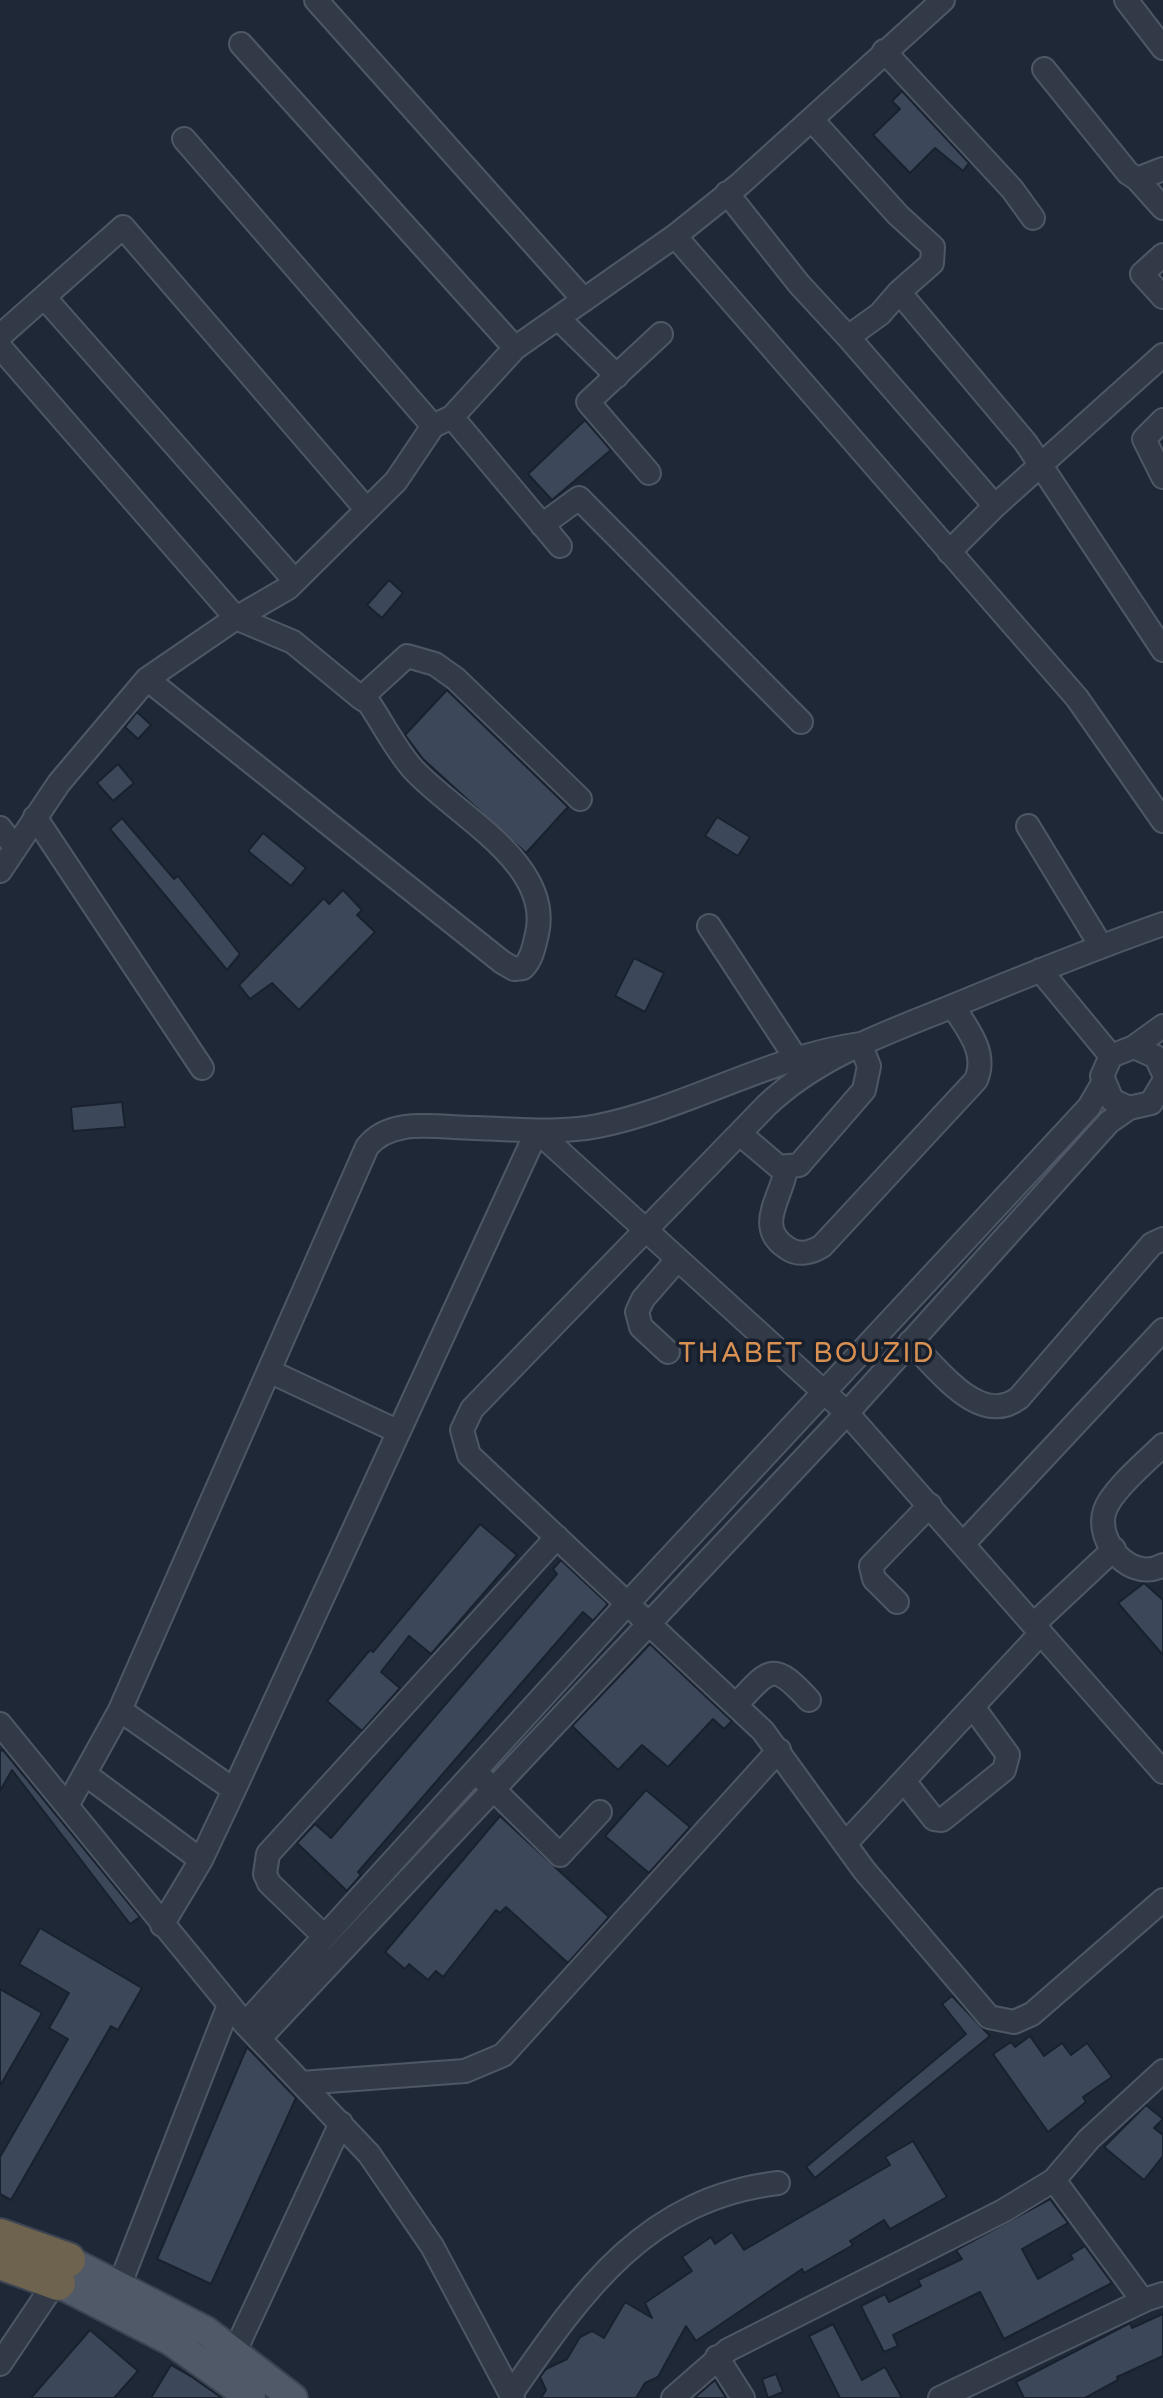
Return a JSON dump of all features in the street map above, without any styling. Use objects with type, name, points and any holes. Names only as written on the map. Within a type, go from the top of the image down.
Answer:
[{"type":"highway","points":[[0,2236],[63,2272]]},
{"type":"highway","points":[[0,2262],[63,2272]]},
{"type":"main road","points":[[63,2272],[120,2284],[180,2315],[235,2351],[293,2398]]},
{"type":"main road","points":[[63,2272],[171,2341],[251,2398]]},
{"type":"street","points":[[316,0],[584,300]]},
{"type":"street","points":[[0,871],[35,817],[88,747],[147,679],[295,581],[396,481],[442,422],[515,348],[675,236],[813,121],[884,51],[943,0]]},
{"type":"street","points":[[1126,0],[1163,48]]},
{"type":"street","points":[[241,44],[515,348]]},
{"type":"street","points":[[884,51],[1012,189],[1033,218]]},
{"type":"street","points":[[1044,69],[1128,173],[1163,208]]},
{"type":"street","points":[[813,121],[898,215],[933,247],[932,263],[899,292],[880,314],[848,337]]},
{"type":"street","points":[[184,139],[442,422],[560,546]]},
{"type":"street","points":[[1137,179],[1163,169]]},
{"type":"street","points":[[727,193],[799,284],[995,506]]},
{"type":"street","points":[[0,336],[123,227],[367,510]]},
{"type":"street","points":[[675,236],[1077,698],[1163,821]]},
{"type":"street","points":[[1163,255],[1142,274],[1163,297]]},
{"type":"street","points":[[899,292],[1041,464],[1163,650]]},
{"type":"street","points":[[44,297],[295,581]]},
{"type":"street","points":[[558,318],[617,376]]},
{"type":"street","points":[[649,473],[588,402],[661,334]]},
{"type":"street","points":[[0,347],[236,618],[293,642],[369,703],[411,767],[501,846],[529,881],[539,903],[538,929],[531,955],[523,968],[514,969],[490,953],[147,679]]},
{"type":"street","points":[[949,552],[995,506],[1163,355]]},
{"type":"street","points":[[1163,420],[1144,439],[1163,477]]},
{"type":"street","points":[[542,525],[579,498],[801,722]]},
{"type":"street","points":[[361,698],[407,656],[435,664],[456,679],[580,799]]},
{"type":"street","points":[[35,817],[202,1068]]},
{"type":"street","points":[[1028,826],[1101,946]]},
{"type":"street","points":[[0,828],[15,847]]},
{"type":"street","points":[[68,1804],[120,1710],[367,1147],[376,1136],[402,1127],[537,1131],[612,1122],[801,1066],[1163,924]]},
{"type":"street","points":[[709,926],[801,1066]]},
{"type":"street","points":[[1040,970],[1111,1056]]},
{"type":"street","points":[[786,1169],[770,1225],[776,1239],[788,1249],[809,1252],[822,1246],[976,1080],[980,1056],[953,1006]]},
{"type":"street","points":[[252,2032],[324,1936],[824,1390],[1089,1107],[1103,1083],[1104,1069],[1111,1056],[1134,1047],[1163,1026]]},
{"type":"street","points":[[740,1134],[773,1163],[786,1169],[805,1161],[864,1090],[869,1066],[860,1044]]},
{"type":"street","points":[[1134,1047],[1156,1057],[1163,1072]]},
{"type":"street","points":[[801,1066],[780,1093],[472,1409],[464,1422],[462,1439],[469,1455],[737,1704],[779,1750],[845,1844],[982,2012],[997,2021],[1014,2022],[1032,2014],[1163,1900]]},
{"type":"street","points":[[1103,1083],[1112,1100],[1129,1108],[1157,1109],[1163,1083]]},
{"type":"street","points":[[252,2032],[493,1790],[847,1413],[1109,1122],[1129,1108]]},
{"type":"street","points":[[537,1131],[847,1413],[1163,1772]]},
{"type":"street","points":[[162,1925],[201,1860],[537,1131]]},
{"type":"street","points":[[910,1342],[975,1402],[990,1408],[1006,1406],[1019,1398],[1152,1244],[1163,1239]]},
{"type":"street","points":[[668,1352],[641,1327],[637,1312],[643,1299],[677,1260]]},
{"type":"street","points":[[963,1544],[1163,1330]]},
{"type":"street","points":[[269,1371],[397,1431]]},
{"type":"street","points":[[1163,1445],[1108,1504],[1103,1529],[1114,1549],[1135,1569],[1150,1571],[1163,1565]]},
{"type":"street","points":[[897,1602],[874,1579],[871,1566],[930,1505]]},
{"type":"street","points":[[324,1936],[269,1883],[265,1874],[268,1854],[557,1537]]},
{"type":"street","points":[[845,1844],[973,1707],[1037,1629],[1114,1549]]},
{"type":"street","points":[[737,1704],[764,1674],[775,1672],[786,1676],[809,1700]]},
{"type":"street","points":[[904,1781],[934,1819],[942,1820],[1004,1770],[1008,1755],[973,1707]]},
{"type":"street","points":[[120,1710],[234,1790]]},
{"type":"street","points":[[0,1724],[252,2032],[369,2154],[432,2246],[512,2396],[594,2280],[660,2224],[701,2201],[742,2187],[778,2183]]},
{"type":"street","points":[[301,2083],[465,2071],[503,2055],[779,1750]]},
{"type":"street","points":[[475,1771],[560,1855],[600,1812]]},
{"type":"street","points":[[85,1774],[201,1860]]},
{"type":"street","points":[[120,2284],[229,2005]]},
{"type":"street","points":[[673,2398],[717,2357],[1003,2211],[1054,2180],[1089,2139],[1163,2071]]},
{"type":"street","points":[[235,2351],[341,2123]]},
{"type":"street","points":[[940,2398],[1153,2298],[1054,2180]]},
{"type":"street","points":[[0,2364],[63,2272]]},
{"type":"street","points":[[717,2357],[743,2398]]},
{"type":"building","points":[[902,91],[969,163],[963,171],[935,148],[910,173],[873,135],[900,109],[892,101]]},
{"type":"building","points":[[585,420],[611,450],[552,500],[528,474]]},
{"type":"building","points":[[389,580],[403,593],[382,618],[367,605]]},
{"type":"building","points":[[447,690],[568,807],[526,853],[423,759],[405,735]]},
{"type":"building","points":[[137,712],[151,725],[138,739],[125,727]]},
{"type":"building","points":[[118,764],[134,783],[113,801],[97,783]]},
{"type":"building","points":[[717,817],[750,837],[738,856],[705,836]]},
{"type":"building","points":[[122,818],[174,879],[178,876],[240,954],[227,970],[110,829]]},
{"type":"building","points":[[263,833],[306,868],[291,886],[248,851]]},
{"type":"building","points":[[343,890],[362,910],[357,915],[375,932],[299,1010],[272,983],[250,999],[239,985],[324,898],[329,904]]},
{"type":"building","points":[[634,958],[664,973],[645,1012],[615,996]]},
{"type":"building","points":[[122,1102],[125,1127],[73,1131],[71,1107]]},
{"type":"building","points":[[480,1524],[517,1555],[431,1654],[409,1636],[381,1672],[400,1688],[362,1731],[327,1701],[370,1650],[373,1652]]},
{"type":"building","points":[[561,1560],[608,1604],[593,1621],[583,1612],[358,1872],[361,1875],[347,1891],[297,1843],[315,1824],[331,1838],[557,1574],[553,1569]]},
{"type":"building","points":[[1144,1583],[1163,1600],[1163,1655],[1118,1603]]},
{"type":"building","points":[[650,1644],[732,1721],[724,1729],[713,1719],[668,1767],[642,1745],[618,1770],[572,1726]]},
{"type":"building","points":[[3,1750],[140,1917],[130,1924],[12,1770],[0,1791],[0,1751]]},
{"type":"building","points":[[646,1790],[690,1827],[649,1873],[605,1836]]},
{"type":"building","points":[[500,1816],[609,1917],[568,1963],[506,1907],[500,1913],[496,1910],[443,1977],[436,1971],[428,1980],[409,1964],[405,1969],[385,1952]]},
{"type":"building","points":[[40,1928],[142,1988],[118,2030],[111,2026],[11,2200],[0,2194],[0,2157],[68,2039],[49,2028],[69,1993],[19,1964]]},
{"type":"building","points":[[0,1989],[42,2013],[0,2086]]},
{"type":"building","points":[[952,1996],[990,2036],[815,2178],[806,2167],[966,2034],[942,2004]]},
{"type":"building","points":[[1030,2036],[1044,2056],[1062,2043],[1071,2055],[1087,2043],[1112,2077],[1083,2097],[1086,2102],[1048,2132],[993,2054],[1011,2042],[1015,2047]]},
{"type":"building","points":[[247,2047],[296,2098],[211,2284],[157,2259]]},
{"type":"building","points":[[1146,2105],[1163,2119],[1154,2128],[1163,2135],[1163,2156],[1144,2180],[1104,2147]]},
{"type":"building","points":[[913,2141],[947,2197],[890,2229],[884,2220],[850,2241],[853,2245],[804,2273],[802,2269],[696,2341],[686,2326],[658,2377],[645,2383],[636,2398],[541,2398],[546,2390],[540,2377],[546,2369],[567,2359],[580,2337],[592,2331],[604,2338],[625,2302],[652,2318],[645,2303],[692,2271],[682,2257],[711,2237],[715,2244],[732,2232],[744,2250],[890,2165],[885,2157]]},
{"type":"building","points":[[1050,2199],[1068,2223],[1022,2249],[1038,2279],[1073,2259],[1070,2255],[1085,2246],[1112,2283],[1004,2339],[980,2292],[893,2335],[898,2346],[884,2352],[861,2306],[885,2294],[889,2302],[921,2286],[918,2280],[962,2259],[956,2250]]},
{"type":"building","points":[[1163,2314],[1163,2356],[1117,2377],[1118,2380],[1085,2398],[1024,2398],[1016,2382],[1130,2323],[1132,2328]]},
{"type":"building","points":[[833,2324],[862,2380],[885,2367],[902,2398],[840,2398],[809,2336]]},
{"type":"building","points":[[90,2330],[138,2371],[114,2398],[31,2398]]},
{"type":"building","points":[[171,2365],[192,2377],[222,2398],[151,2398]]},
{"type":"building","points":[[776,2374],[783,2392],[768,2398],[762,2379]]},
{"type":"building","points":[[715,2380],[726,2398],[694,2398]]},
{"type":"district","name":"THABET BOUZID","points":[[807,1355]]}]
